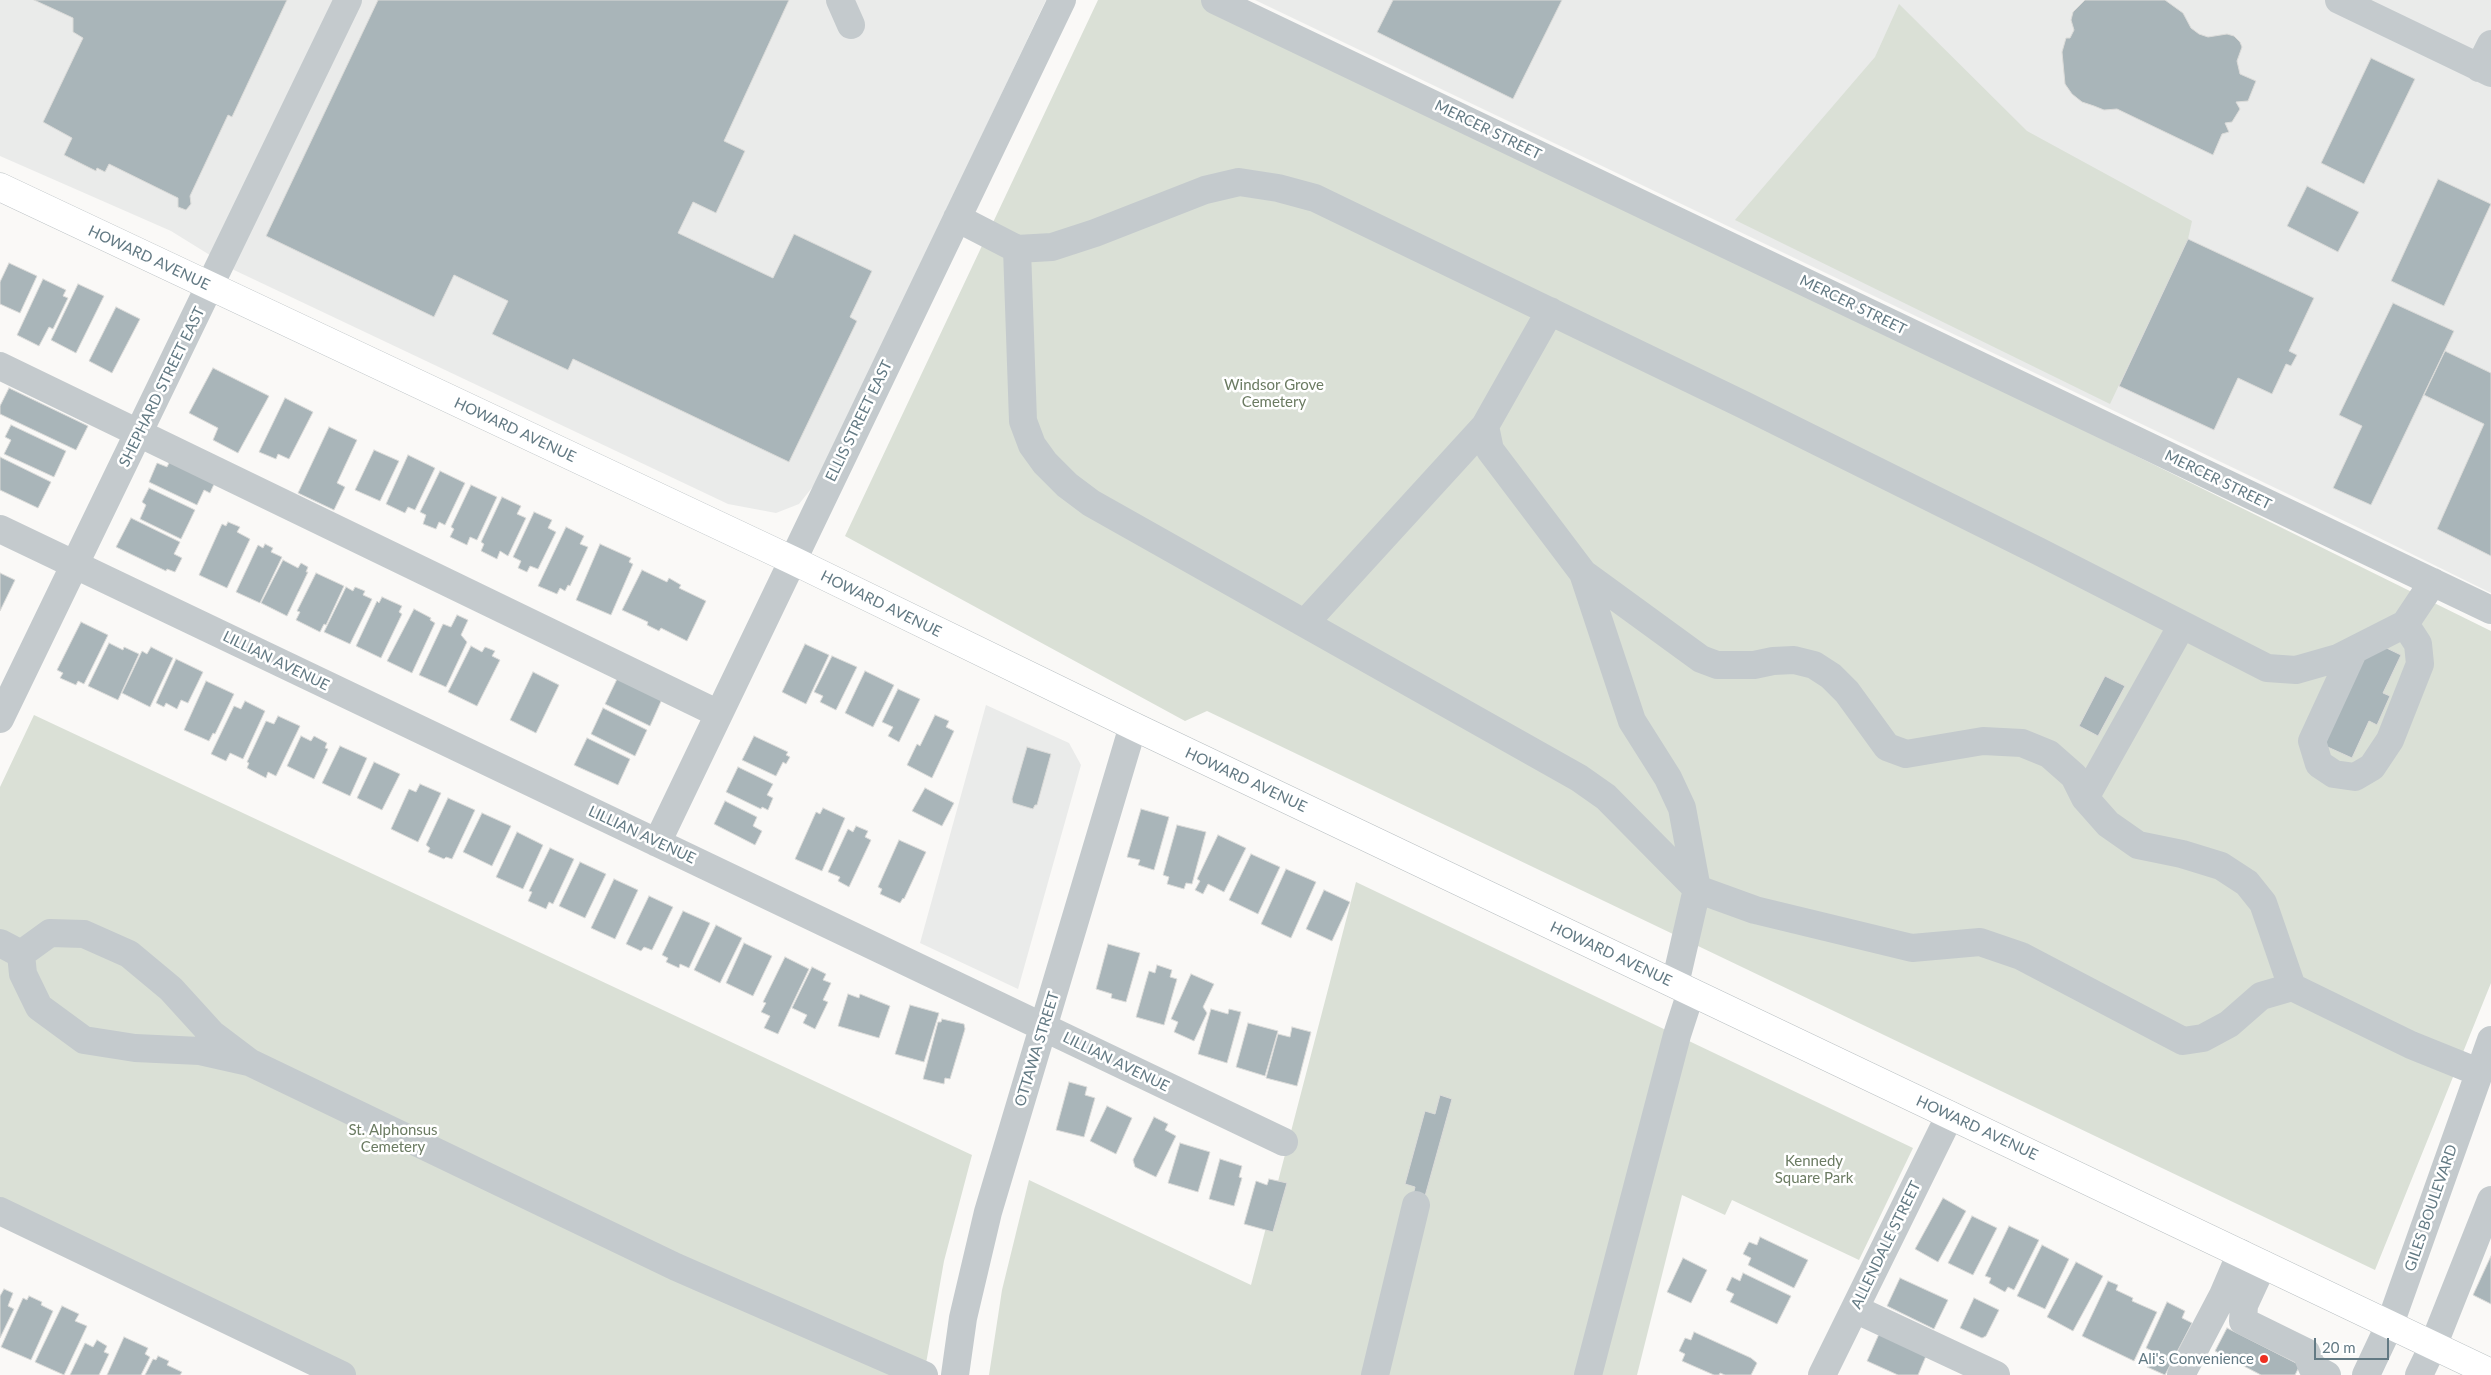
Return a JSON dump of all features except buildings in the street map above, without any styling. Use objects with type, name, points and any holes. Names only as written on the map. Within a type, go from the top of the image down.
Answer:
[{"type":"main road","name":"HOWARD AVENUE","points":[[0,187],[792,560],[1133,726],[2491,1373]]},
{"type":"street","points":[[840,0],[851,25]]},
{"type":"street","name":"ELLIS STREET EAST","points":[[657,842],[1062,0]]},
{"type":"street","name":"MERCER STREET","points":[[1215,0],[2491,610]]},
{"type":"street","points":[[2339,0],[2380,9],[2487,61]]},
{"type":"street","name":"SHEPHARD STREET EAST","points":[[3,706],[76,565],[346,1]]},
{"type":"street","points":[[957,218],[1017,249],[1052,247],[1095,233],[1206,190],[1240,182],[1278,188],[1315,198],[2020,542],[2267,668],[2296,670],[2338,658],[2354,650],[2404,624],[2433,582]]},
{"type":"street","points":[[1017,249],[1023,421],[1032,445],[1046,464],[1067,485],[1091,503],[1579,778],[1606,797],[1697,890],[1756,910],[1912,948],[1980,942],[1987,944],[2021,956],[2183,1041],[2203,1038],[2229,1024],[2261,996],[2292,987],[2412,1045],[2478,1072]]},
{"type":"street","points":[[1305,623],[1485,426],[1550,311]]},
{"type":"street","points":[[0,366],[719,714]]},
{"type":"street","points":[[1485,426],[1490,450],[1583,573],[1701,659],[1717,665],[1745,666],[1794,660],[1814,665],[1830,676],[1847,692],[1887,747],[1906,754],[1983,741],[2022,743],[2049,754],[2074,776],[2085,798],[2108,824],[2138,845],[2158,851],[2182,854],[2221,866],[2247,883],[2263,903],[2292,987]]},
{"type":"street","name":"LILLIAN AVENUE","points":[[0,529],[1284,1142]]},
{"type":"street","points":[[1583,573],[1632,721],[1668,778],[1682,808],[1697,890],[1677,1035],[1588,1375]]},
{"type":"street","points":[[2354,650],[2312,741],[2319,764],[2334,774],[2355,777],[2372,767],[2390,740],[2420,664],[2418,644],[2404,624]]},
{"type":"street","points":[[2085,798],[2182,625]]},
{"type":"street","name":"OTTAWA STREET","points":[[955,1375],[963,1318],[988,1212],[1133,726]]},
{"type":"street","points":[[249,1062],[200,1051],[135,1048],[84,1040],[39,1007],[11,949],[50,933],[84,934],[129,954],[171,989],[212,1034],[249,1062],[676,1267],[924,1375]]},
{"type":"street","name":"GILES BOULEVARD","points":[[2366,1375],[2390,1324],[2478,1072],[2491,1040]]},
{"type":"street","name":"ALLENDALE STREET","points":[[1822,1375],[1950,1115]]},
{"type":"street","points":[[2419,1375],[2433,1346],[2491,1200]]},
{"type":"street","points":[[1375,1375],[1416,1205]]},
{"type":"street","points":[[0,1211],[342,1375]]},
{"type":"street","points":[[2181,1375],[2223,1295],[2252,1259]]},
{"type":"street","points":[[2252,1259],[2243,1321],[2306,1352],[2312,1367],[2326,1375]]},
{"type":"street","points":[[1855,1308],[1996,1375]]},
{"type":"shaded area","points":[[0,0],[1046,0],[819,479],[799,504],[776,513],[728,504],[234,270],[171,231],[0,156]]},
{"type":"shaded area","points":[[1255,0],[2491,0],[2491,593],[2359,528]]},
{"type":"shaded area","points":[[986,705],[1069,743],[1081,765],[1018,989],[920,943]]},
{"type":"green space","name":"Windsor Grove Cemetery","points":[[1098,0],[1212,0],[2491,631],[2491,983],[2375,1270],[1207,711],[1185,721],[845,536]]},
{"type":"green space","points":[[1899,4],[2027,131],[2192,221],[2188,239],[2110,404],[1735,220],[1875,57]]},
{"type":"green space","name":"St. Alphonsus Cemetery","points":[[34,715],[972,1155],[944,1261],[924,1375],[354,1375],[0,1206],[0,787]]},
{"type":"green space","name":"Kennedy Square Park","points":[[1356,882],[1913,1148],[1859,1260],[1732,1200],[1725,1215],[1682,1195],[1637,1375],[989,1375],[1002,1290],[1029,1180],[1251,1285]]},
{"type":"place","name":"Ali's Convenience","points":[[2264,1359]]}]
